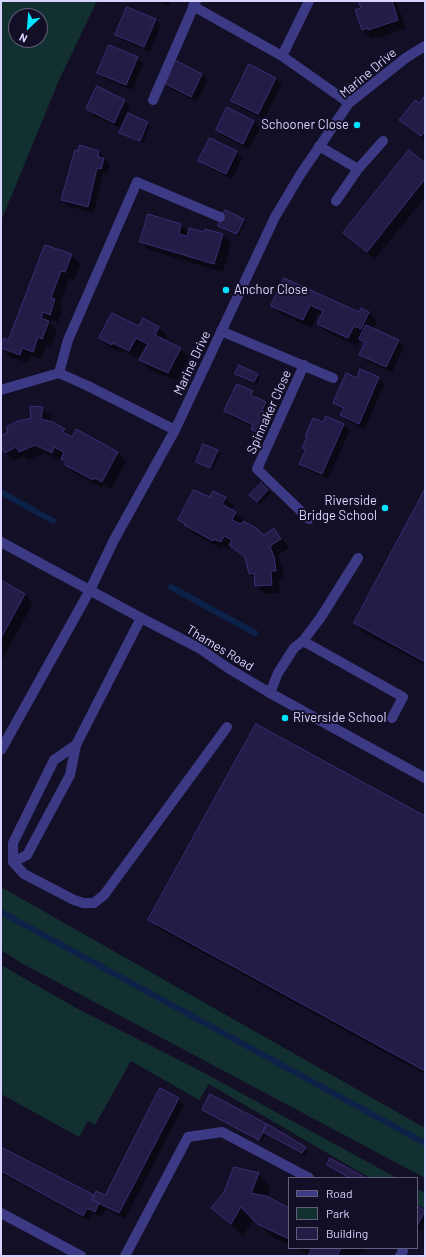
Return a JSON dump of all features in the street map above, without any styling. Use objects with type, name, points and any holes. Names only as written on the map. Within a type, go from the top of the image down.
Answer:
[{"type":"street","points":[[282,56],[309,1]]},
{"type":"street","points":[[153,100],[194,3],[282,56],[349,103]]},
{"type":"street","name":"Marine Drive","points":[[1,750],[90,590],[114,540],[175,430],[275,217],[319,146],[349,103],[407,57],[425,46]]},
{"type":"street","points":[[336,201],[358,170],[383,141]]},
{"type":"street","points":[[319,146],[358,170]]},
{"type":"street","points":[[59,373],[68,340],[137,182],[220,217]]},
{"type":"street","name":"Spinnaker Close","points":[[221,331],[333,378]]},
{"type":"street","name":"Spinnaker Close","points":[[304,365],[257,469],[309,519]]},
{"type":"street","points":[[1,390],[59,373],[175,430]]},
{"type":"street","name":"Thames Road","points":[[1,542],[199,648],[228,668],[270,693],[425,778]]},
{"type":"street","points":[[270,693],[278,673],[292,652],[321,617],[358,558]]},
{"type":"street","points":[[13,862],[27,855],[70,775],[76,745],[141,618]]},
{"type":"street","points":[[303,640],[403,697],[392,718]]},
{"type":"street","points":[[76,745],[54,760],[12,843],[13,862],[24,874],[83,904],[94,903],[104,895],[227,727]]},
{"type":"street","points":[[125,1256],[188,1137],[222,1132],[307,1177]]},
{"type":"street","points":[[1,1213],[82,1256]]},
{"type":"green space","points":[[1,1],[97,1],[60,78],[1,221]]},
{"type":"green space","points":[[1,887],[425,1128],[425,1178],[23,964],[1,950]]},
{"type":"green space","points":[[1,965],[78,1009],[195,1068],[395,1177],[368,1177],[209,1084],[199,1100],[131,1061],[95,1125],[88,1121],[79,1137],[1,1094]]},
{"type":"green space","points":[[418,1190],[425,1193],[425,1209],[418,1205]]},
{"type":"building","points":[[358,1],[392,1],[398,20],[368,30],[368,28],[362,30],[355,10],[361,8]]},
{"type":"building","points":[[127,7],[156,19],[144,47],[115,35]]},
{"type":"building","points":[[109,45],[138,57],[126,85],[97,73]]},
{"type":"building","points":[[175,60],[202,74],[191,97],[164,83]]},
{"type":"building","points":[[249,64],[276,78],[258,114],[231,101]]},
{"type":"building","points":[[97,86],[125,100],[114,123],[86,109]]},
{"type":"building","points":[[425,96],[425,131],[421,136],[399,120],[415,100],[419,103]]},
{"type":"building","points":[[227,107],[254,121],[243,144],[216,130]]},
{"type":"building","points":[[128,113],[148,122],[140,141],[119,133]]},
{"type":"building","points":[[210,138],[237,151],[226,174],[198,161]]},
{"type":"building","points":[[80,145],[99,151],[98,157],[104,158],[101,169],[97,168],[88,207],[61,200],[75,150],[78,151]]},
{"type":"building","points":[[409,150],[425,163],[425,179],[367,252],[343,233]]},
{"type":"building","points":[[225,210],[244,219],[237,234],[218,226]]},
{"type":"building","points":[[148,214],[181,224],[179,234],[187,236],[189,228],[204,232],[205,229],[223,234],[214,264],[140,242]]},
{"type":"building","points":[[45,245],[72,254],[65,272],[61,271],[51,298],[55,299],[50,315],[43,312],[41,318],[49,321],[42,339],[38,337],[33,352],[22,348],[20,355],[1,348],[4,338],[8,340]]},
{"type":"building","points":[[284,278],[359,312],[361,308],[369,312],[361,329],[354,326],[348,338],[317,324],[323,311],[310,305],[303,320],[271,306]]},
{"type":"building","points":[[112,313],[139,326],[143,318],[159,327],[155,335],[181,348],[168,373],[139,360],[148,344],[136,338],[129,351],[113,343],[112,345],[99,338]]},
{"type":"building","points":[[366,325],[399,340],[386,367],[359,355],[365,342],[359,339]]},
{"type":"building","points":[[239,365],[258,374],[254,382],[235,374]]},
{"type":"building","points":[[360,369],[379,377],[359,424],[340,415],[344,408],[333,403],[346,373],[357,378]]},
{"type":"building","points":[[237,384],[253,391],[251,395],[266,402],[262,411],[268,414],[259,434],[251,429],[253,425],[224,411]]},
{"type":"building","points":[[30,406],[43,407],[41,419],[53,422],[65,429],[63,432],[72,437],[76,429],[118,452],[102,482],[95,478],[93,480],[65,465],[66,462],[61,459],[64,452],[54,447],[52,453],[35,445],[19,452],[16,447],[5,453],[1,447],[1,436],[8,432],[6,427],[18,421],[31,418]]},
{"type":"building","points":[[326,416],[344,424],[322,474],[299,464],[306,449],[302,448],[307,437],[305,436],[313,418],[323,422]]},
{"type":"building","points":[[203,444],[218,450],[210,468],[196,462]]},
{"type":"building","points":[[261,483],[268,490],[257,502],[249,495]]},
{"type":"building","points":[[425,489],[425,662],[354,623]]},
{"type":"building","points":[[194,490],[210,497],[213,491],[226,497],[222,504],[236,512],[232,520],[241,524],[243,521],[256,528],[264,535],[274,528],[281,539],[270,546],[274,557],[276,571],[271,571],[272,585],[255,586],[254,573],[249,574],[245,557],[229,545],[232,540],[224,536],[221,542],[214,539],[213,541],[184,525],[185,524],[178,520]]},
{"type":"building","points":[[1,580],[25,594],[1,638]]},
{"type":"building","points":[[256,724],[425,816],[425,1071],[148,920]]},
{"type":"building","points":[[160,1088],[179,1098],[119,1213],[92,1200],[96,1191],[105,1195]]},
{"type":"building","points":[[210,1094],[267,1124],[259,1140],[202,1110]]},
{"type":"building","points":[[267,1124],[306,1147],[302,1153],[263,1132]]},
{"type":"building","points":[[1,1147],[94,1195],[92,1200],[99,1203],[95,1212],[87,1208],[83,1216],[1,1171]]},
{"type":"building","points":[[330,1158],[364,1177],[348,1177],[327,1165]]},
{"type":"building","points":[[234,1167],[259,1173],[251,1193],[266,1196],[288,1207],[288,1239],[257,1224],[241,1207],[231,1224],[211,1208],[224,1192]]},
{"type":"building","points":[[418,1207],[425,1211],[418,1224]]},
{"type":"building","points":[[312,1249],[340,1249],[337,1256],[308,1256]]},
{"type":"waterway","points":[[1,492],[53,521]]},
{"type":"waterway","points":[[171,587],[255,633]]},
{"type":"waterway","points":[[1,912],[425,1143]]},
{"type":"place","name":"Schooner Close","points":[[357,125]]},
{"type":"place","name":"Anchor Close","points":[[226,290]]},
{"type":"place","name":"Riverside Bridge School","points":[[385,508]]},
{"type":"place","name":"Riverside School","points":[[285,718]]}]
